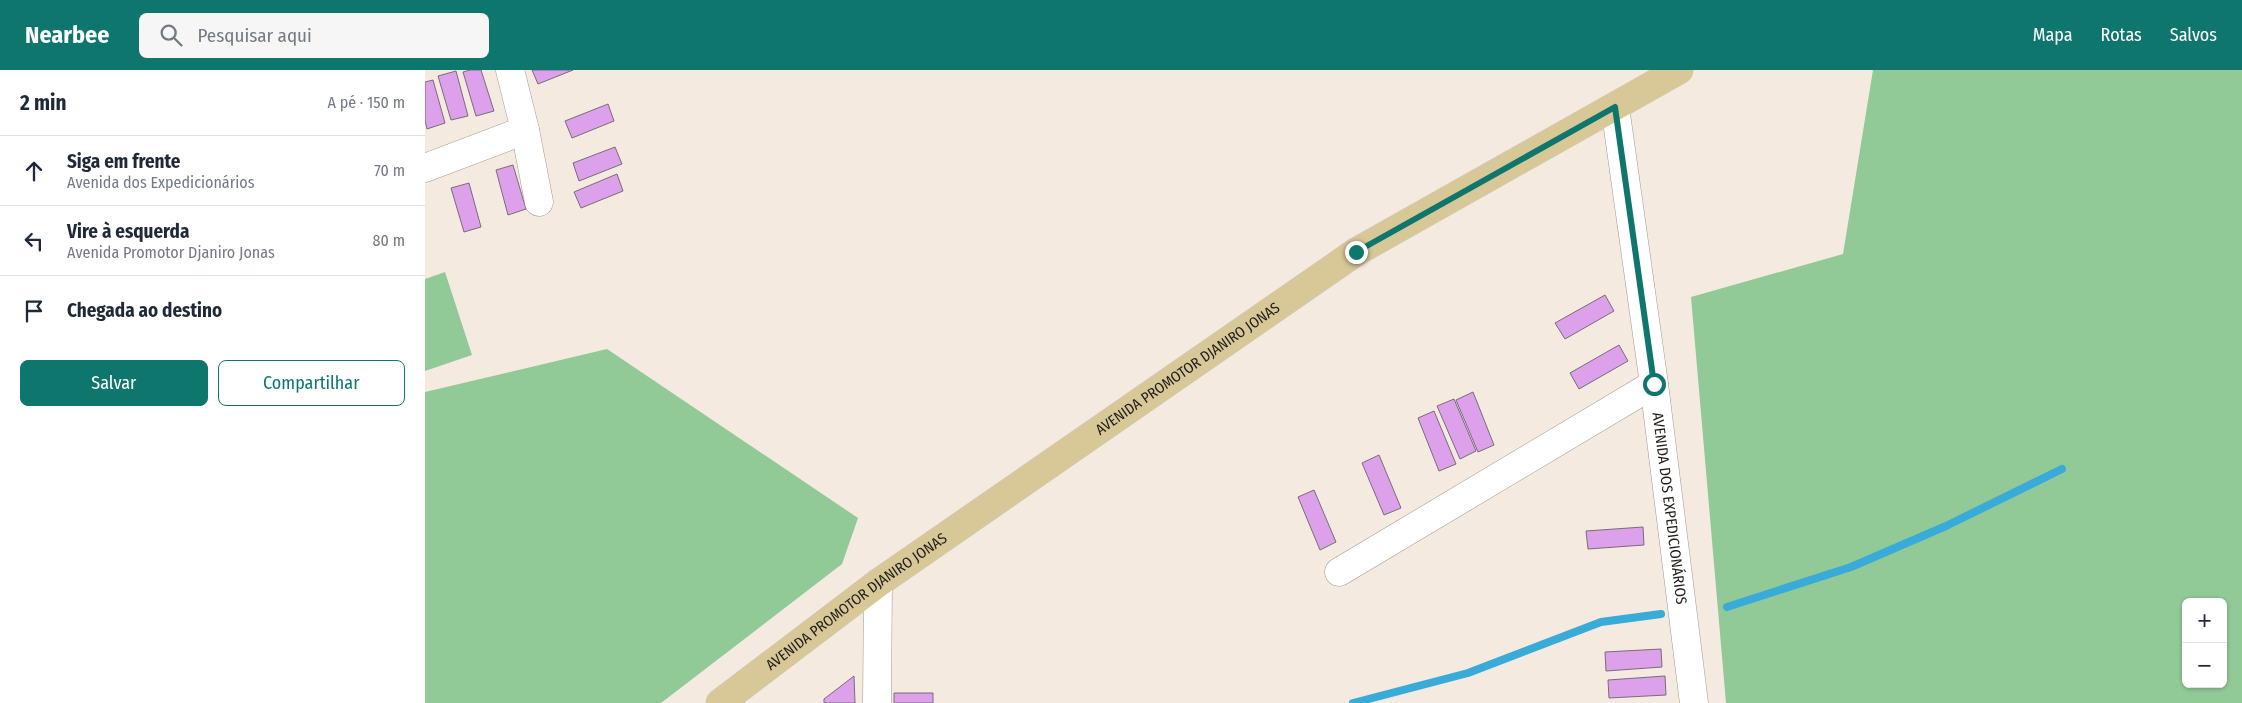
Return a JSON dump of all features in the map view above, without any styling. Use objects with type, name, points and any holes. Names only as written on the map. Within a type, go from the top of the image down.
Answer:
[{"type":"main road","name":"AVENIDA PROMOTOR DJANIRO JONAS","points":[[720,703],[877,583],[1356,252],[1679,70]]},
{"type":"street","points":[[510,70],[525,130],[539,202]]},
{"type":"street","name":"AVENIDA DOS EXPEDICIONÁRIOS","points":[[1615,107],[1654,384],[1694,703]]},
{"type":"street","points":[[425,168],[525,130]]},
{"type":"street","points":[[1339,572],[1654,384]]},
{"type":"street","points":[[877,583],[877,703]]},
{"type":"green space","points":[[1873,70],[2242,70],[2242,703],[1726,703],[1691,297],[1843,254]]},
{"type":"green space","points":[[445,272],[472,355],[425,371],[425,279]]},
{"type":"green space","points":[[607,349],[858,518],[842,564],[661,703],[425,703],[425,392]]},
{"type":"building","points":[[481,70],[494,111],[476,116],[463,72]]},
{"type":"building","points":[[532,70],[573,70],[538,84]]},
{"type":"building","points":[[456,71],[468,116],[451,120],[438,76]]},
{"type":"building","points":[[433,80],[445,123],[427,129],[425,120],[425,82]]},
{"type":"building","points":[[608,104],[614,121],[572,138],[565,121]]},
{"type":"building","points":[[615,147],[622,164],[579,181],[573,163]]},
{"type":"building","points":[[513,165],[526,209],[508,215],[496,170]]},
{"type":"building","points":[[617,174],[623,191],[581,208],[574,192]]},
{"type":"building","points":[[469,183],[481,227],[464,232],[451,188]]},
{"type":"building","points":[[1605,295],[1614,311],[1565,339],[1555,323]]},
{"type":"building","points":[[1619,345],[1628,361],[1579,389],[1570,373]]},
{"type":"building","points":[[1473,392],[1494,445],[1478,452],[1456,400]]},
{"type":"building","points":[[1454,399],[1476,451],[1460,459],[1437,406]]},
{"type":"building","points":[[1434,411],[1456,464],[1439,471],[1418,418]]},
{"type":"building","points":[[1379,455],[1401,508],[1384,515],[1362,463]]},
{"type":"building","points":[[1314,490],[1336,542],[1320,550],[1298,497]]},
{"type":"building","points":[[1643,527],[1644,545],[1588,549],[1586,531]]},
{"type":"building","points":[[1661,649],[1662,667],[1606,671],[1605,652]]},
{"type":"building","points":[[854,676],[855,703],[824,703],[824,699]]},
{"type":"building","points":[[1665,676],[1666,695],[1609,698],[1608,680]]},
{"type":"building","points":[[894,693],[933,693],[933,703],[894,703]]},
{"type":"waterway","points":[[1727,607],[1851,567],[1946,526],[2062,469]]},
{"type":"waterway","points":[[1353,703],[1468,673],[1601,622],[1661,614]]},
{"type":"route","points":[[1356,252],[1615,107],[1654,384]]}]
